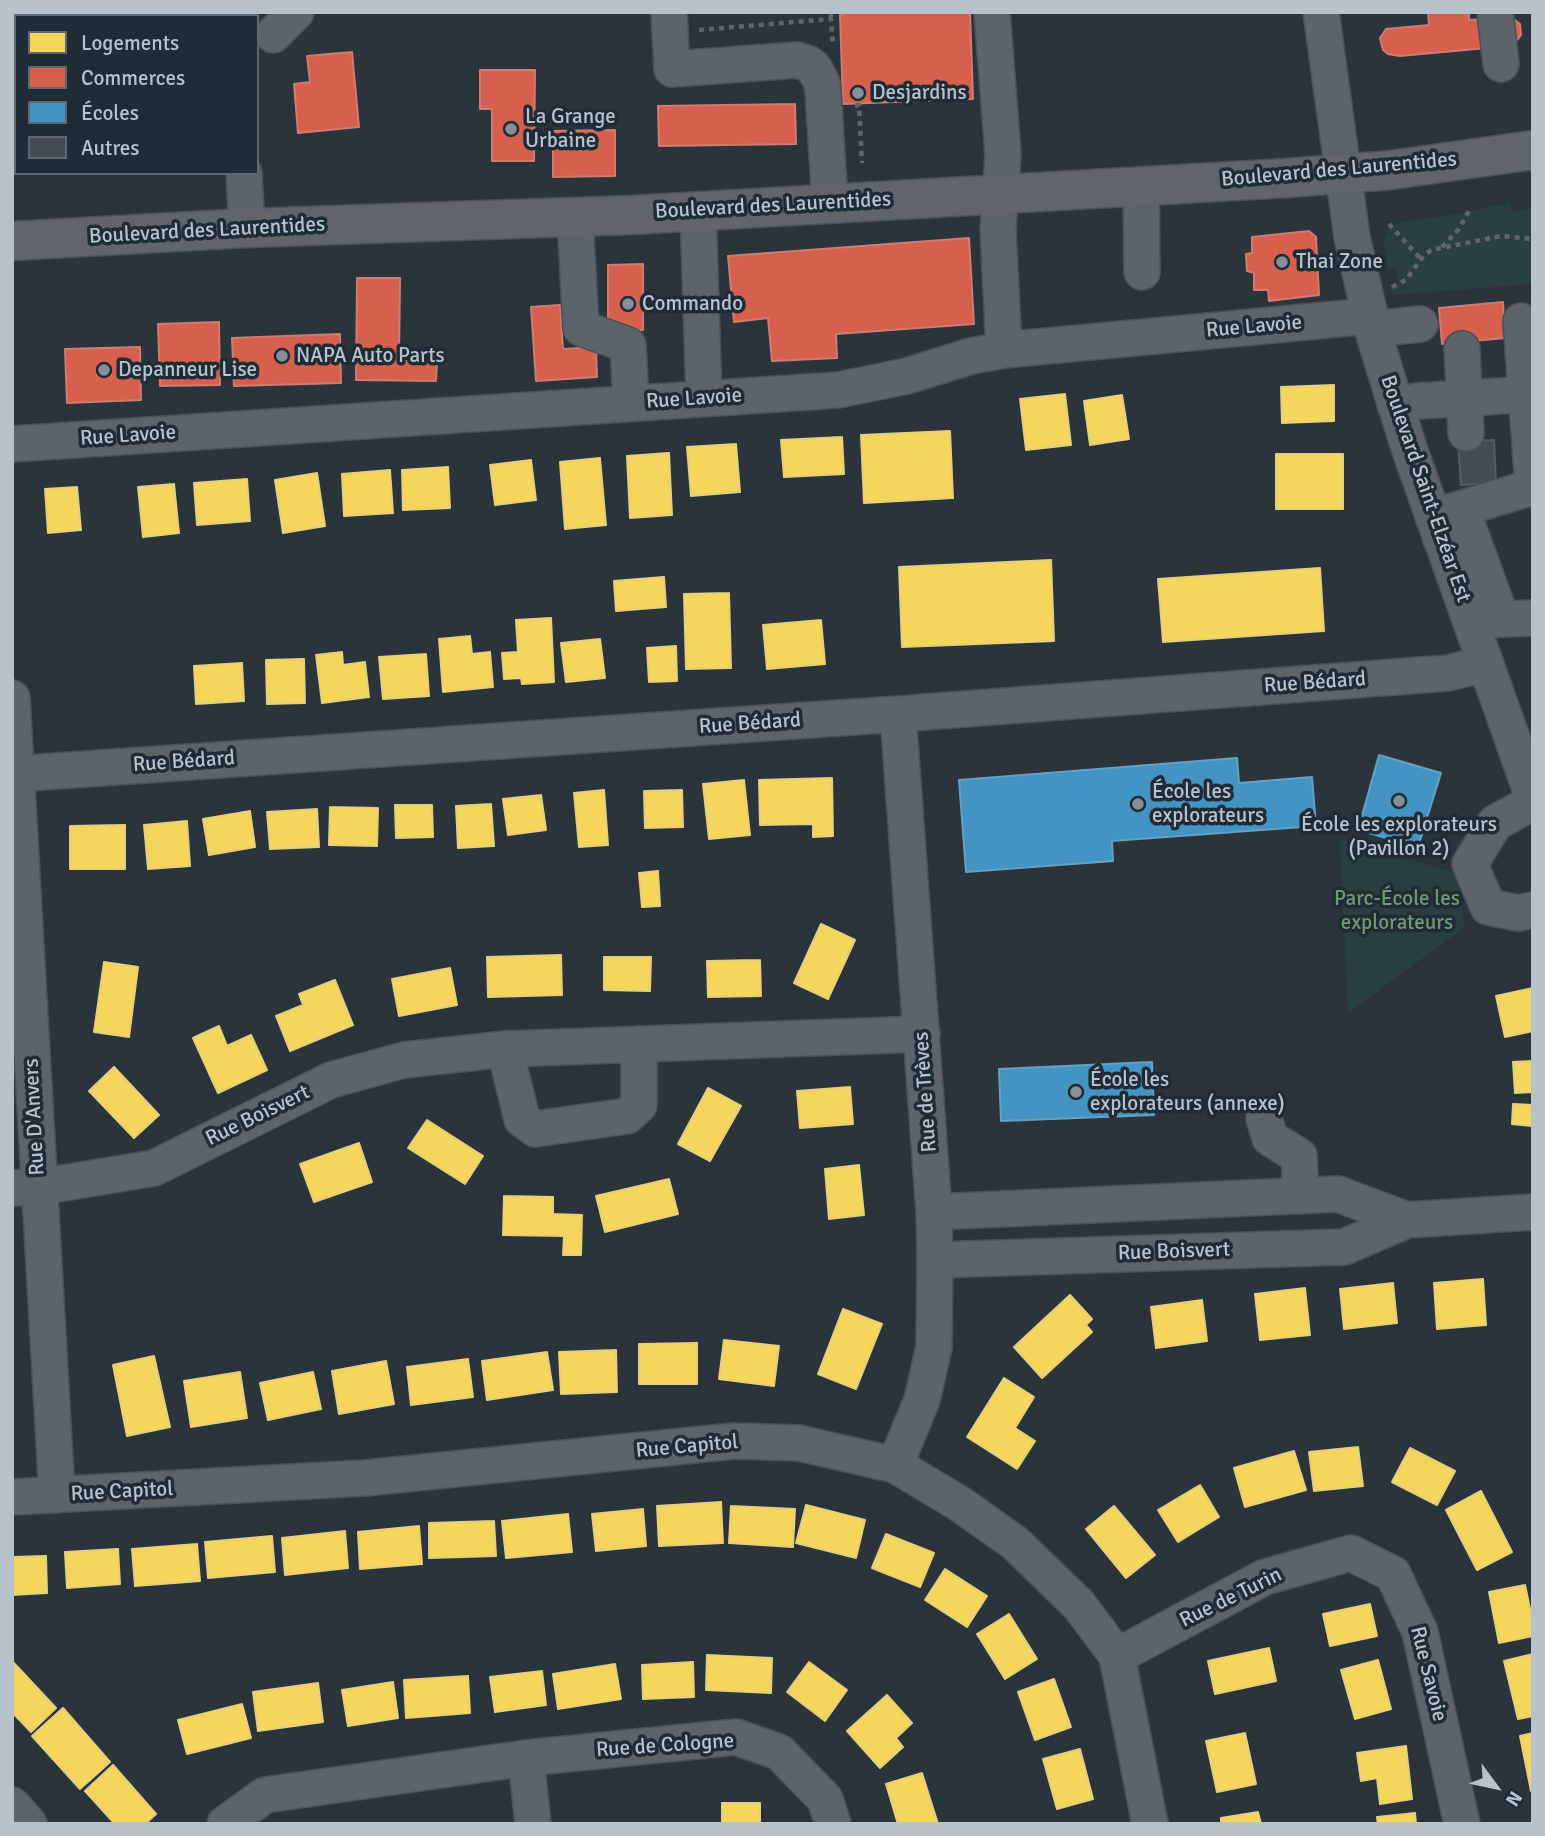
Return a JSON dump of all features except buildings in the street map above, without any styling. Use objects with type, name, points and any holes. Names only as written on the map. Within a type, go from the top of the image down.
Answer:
[{"type":"main road","name":"Boulevard des Laurentides","points":[[12,241],[247,228],[698,211],[1345,174],[1533,150]]},
{"type":"street","points":[[669,12],[672,69],[797,60],[814,68],[823,91],[830,203]]},
{"type":"street","points":[[992,12],[1003,154],[998,230],[1003,350]]},
{"type":"street","name":"Boulevard Saint-Elzéar Est","points":[[1321,12],[1353,246],[1377,311],[1395,405],[1501,618],[1485,664],[1533,799]]},
{"type":"street","points":[[1495,12],[1501,64]]},
{"type":"street","points":[[244,175],[247,228]]},
{"type":"street","points":[[1141,186],[1142,272]]},
{"type":"street","points":[[698,211],[704,398]]},
{"type":"street","points":[[575,217],[581,328],[628,345],[631,403]]},
{"type":"street","name":"Rue Lavoie","points":[[12,443],[863,386],[907,376],[971,356],[1003,350],[1377,311],[1420,324]]},
{"type":"street","points":[[1451,522],[1532,487],[1529,394],[1521,321]]},
{"type":"street","points":[[1462,349],[1466,433]]},
{"type":"street","points":[[1395,405],[1529,394]]},
{"type":"street","name":"Rue Bédard","points":[[14,774],[898,714],[1448,673],[1485,664]]},
{"type":"street","name":"Rue D'Anvers","points":[[12,698],[26,1187],[57,1495]]},
{"type":"street","name":"Rue de Trèves","points":[[895,1465],[922,1400],[934,1347],[935,1260],[922,1034],[898,714]]},
{"type":"street","points":[[1533,799],[1495,823],[1470,864],[1488,907],[1518,913],[1533,910]]},
{"type":"street","name":"Rue Boisvert","points":[[26,1187],[153,1168],[331,1080],[404,1059],[505,1049],[922,1034]]},
{"type":"street","points":[[505,1049],[522,1119],[535,1129],[627,1116],[639,1105],[639,1044]]},
{"type":"street","points":[[1264,1118],[1270,1138],[1299,1156],[1301,1196]]},
{"type":"street","name":"Rue Boisvert","points":[[934,1212],[1338,1194],[1407,1220]]},
{"type":"street","name":"Rue Boisvert","points":[[935,1260],[1344,1247],[1407,1220],[1533,1212]]},
{"type":"street","name":"Rue Capitol","points":[[12,1497],[365,1478],[734,1441],[799,1443],[895,1465],[960,1504],[1015,1543],[1079,1605],[1117,1656],[1150,1824]]},
{"type":"street","name":"Rue de Turin","points":[[1117,1656],[1265,1577],[1351,1553]]},
{"type":"street","name":"Rue Savoie","points":[[1351,1553],[1393,1574],[1420,1632],[1462,1824]]},
{"type":"street","name":"Rue de Cologne","points":[[225,1824],[265,1795],[526,1758],[736,1737],[779,1752],[829,1811]]},
{"type":"street","points":[[526,1758],[533,1824]]},
{"type":"street","points":[[12,1805],[29,1824]]},
{"type":"path","points":[[831,12],[831,19]]},
{"type":"path","points":[[1441,248],[1459,229],[1470,209]]},
{"type":"path","points":[[1389,224],[1421,259]]},
{"type":"path","points":[[1377,311],[1406,280],[1426,253],[1501,236],[1533,239]]},
{"type":"green space","points":[[1510,203],[1512,212],[1533,208],[1533,284],[1392,295],[1391,284],[1398,282],[1397,269],[1388,269],[1384,241],[1390,228],[1396,223]]},
{"type":"green space","name":"Parc-École les explorateurs","points":[[1340,840],[1456,873],[1465,927],[1348,1013]]},
{"type":"place","name":"Desjardins","points":[[858,93]]},
{"type":"place","name":"La Grange Urbaine","points":[[511,129]]},
{"type":"place","name":"Thai Zone","points":[[1282,262]]},
{"type":"place","name":"Commando","points":[[628,304]]},
{"type":"place","name":"NAPA Auto Parts","points":[[282,356]]},
{"type":"place","name":"Depanneur Lise","points":[[104,370]]},
{"type":"place","name":"École les explorateurs (Pavillon 2)","points":[[1399,801]]},
{"type":"place","name":"École les explorateurs","points":[[1138,804]]},
{"type":"place","name":"École les explorateurs (annexe)","points":[[1076,1092]]}]
